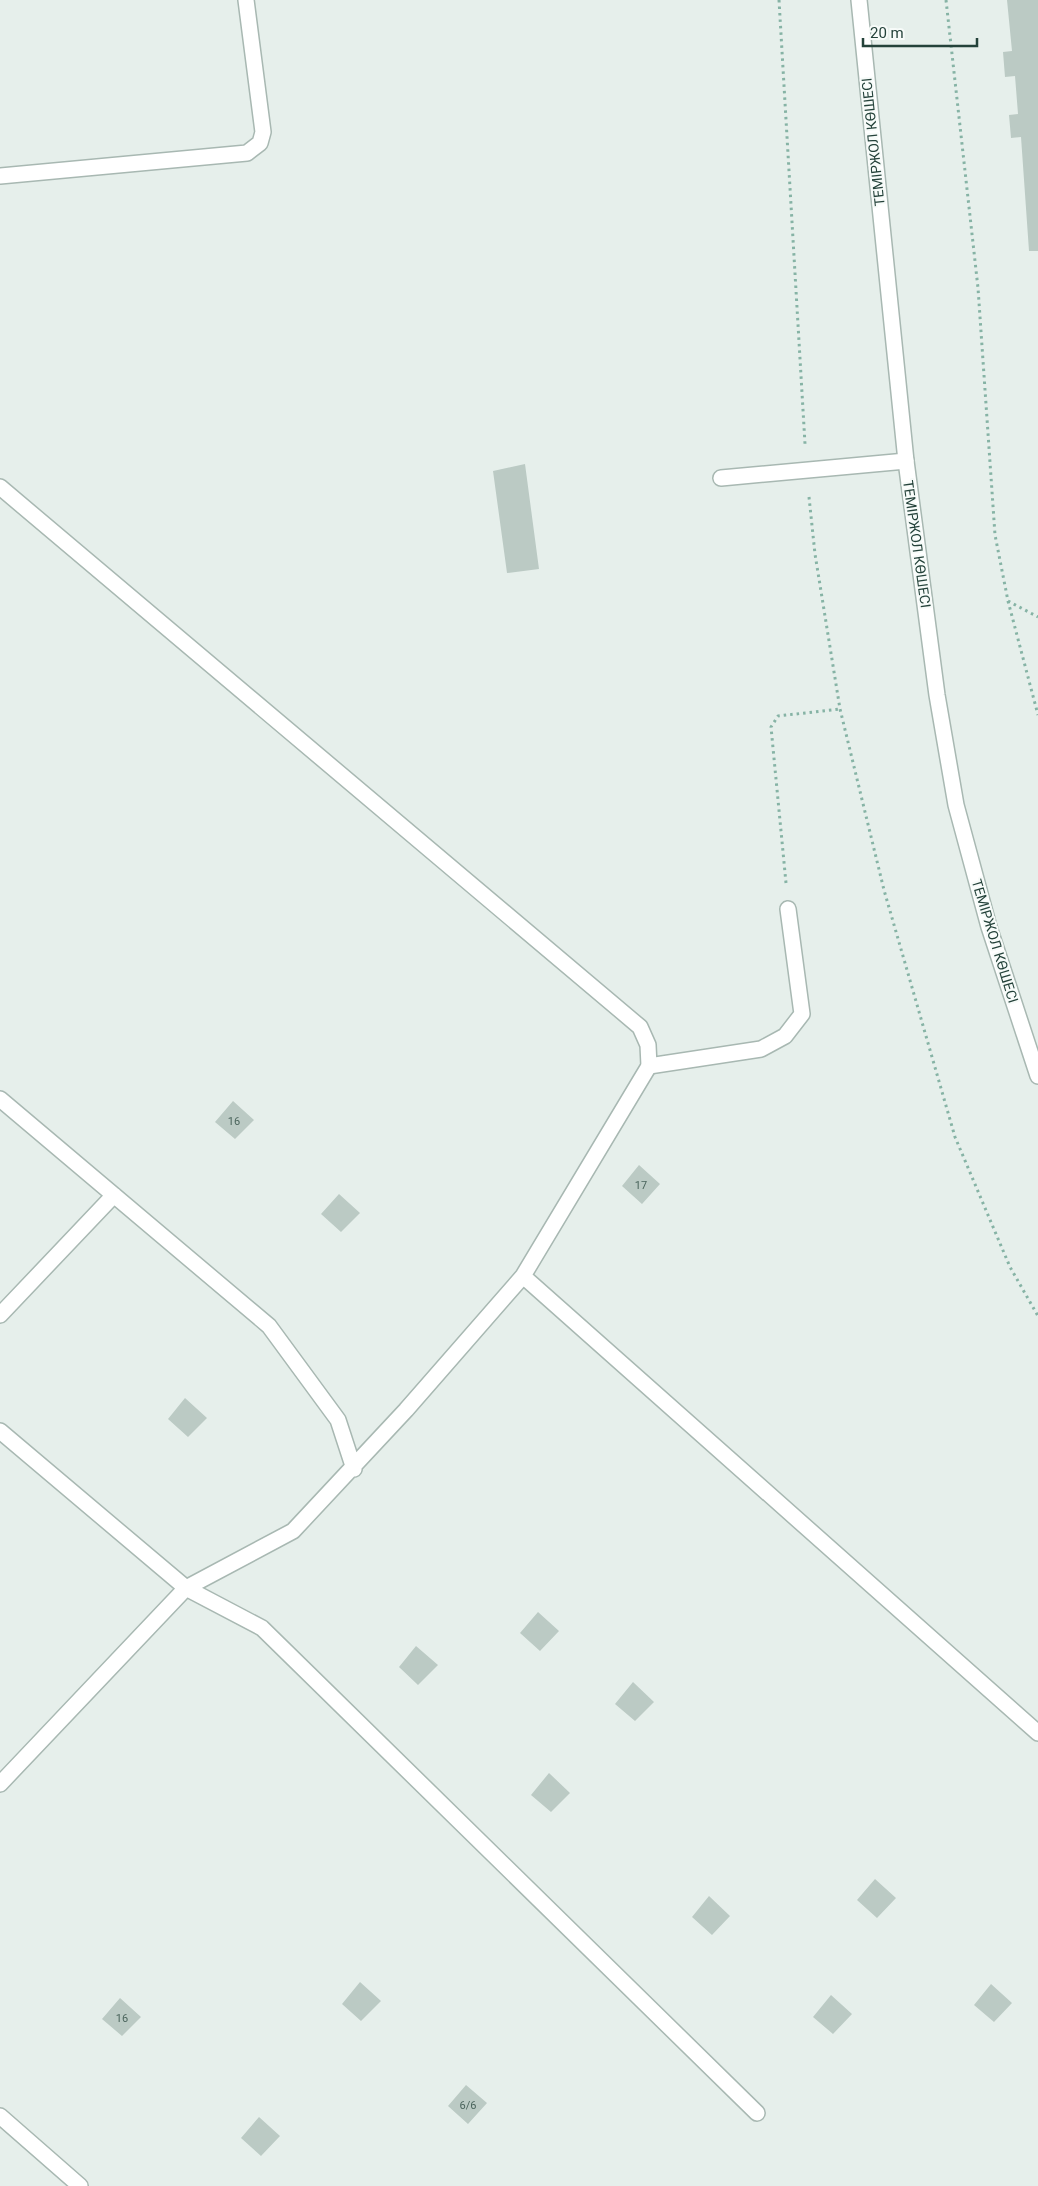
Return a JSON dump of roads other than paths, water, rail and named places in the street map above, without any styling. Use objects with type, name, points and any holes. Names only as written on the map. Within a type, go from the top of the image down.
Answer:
[{"type":"street","points":[[0,176],[247,153],[260,143],[263,132],[246,0]]},
{"type":"street","name":"ТЕМІРЖОЛ КӨШЕСІ","points":[[859,0],[906,461],[937,695],[956,805],[989,927],[1038,1076]]},
{"type":"street","points":[[721,478],[906,461]]},
{"type":"street","points":[[0,486],[640,1027],[648,1045],[649,1066],[523,1276],[354,1468],[293,1531],[186,1588],[0,1784]]},
{"type":"street","points":[[649,1066],[760,1049],[785,1036],[802,1014],[788,908]]},
{"type":"street","points":[[0,1099],[268,1326],[338,1420],[354,1468]]},
{"type":"street","points":[[0,1315],[114,1195]]},
{"type":"street","points":[[523,1276],[1038,1733]]},
{"type":"street","points":[[0,1431],[186,1588],[262,1628],[757,2113]]},
{"type":"street","points":[[0,2116],[80,2186]]}]
